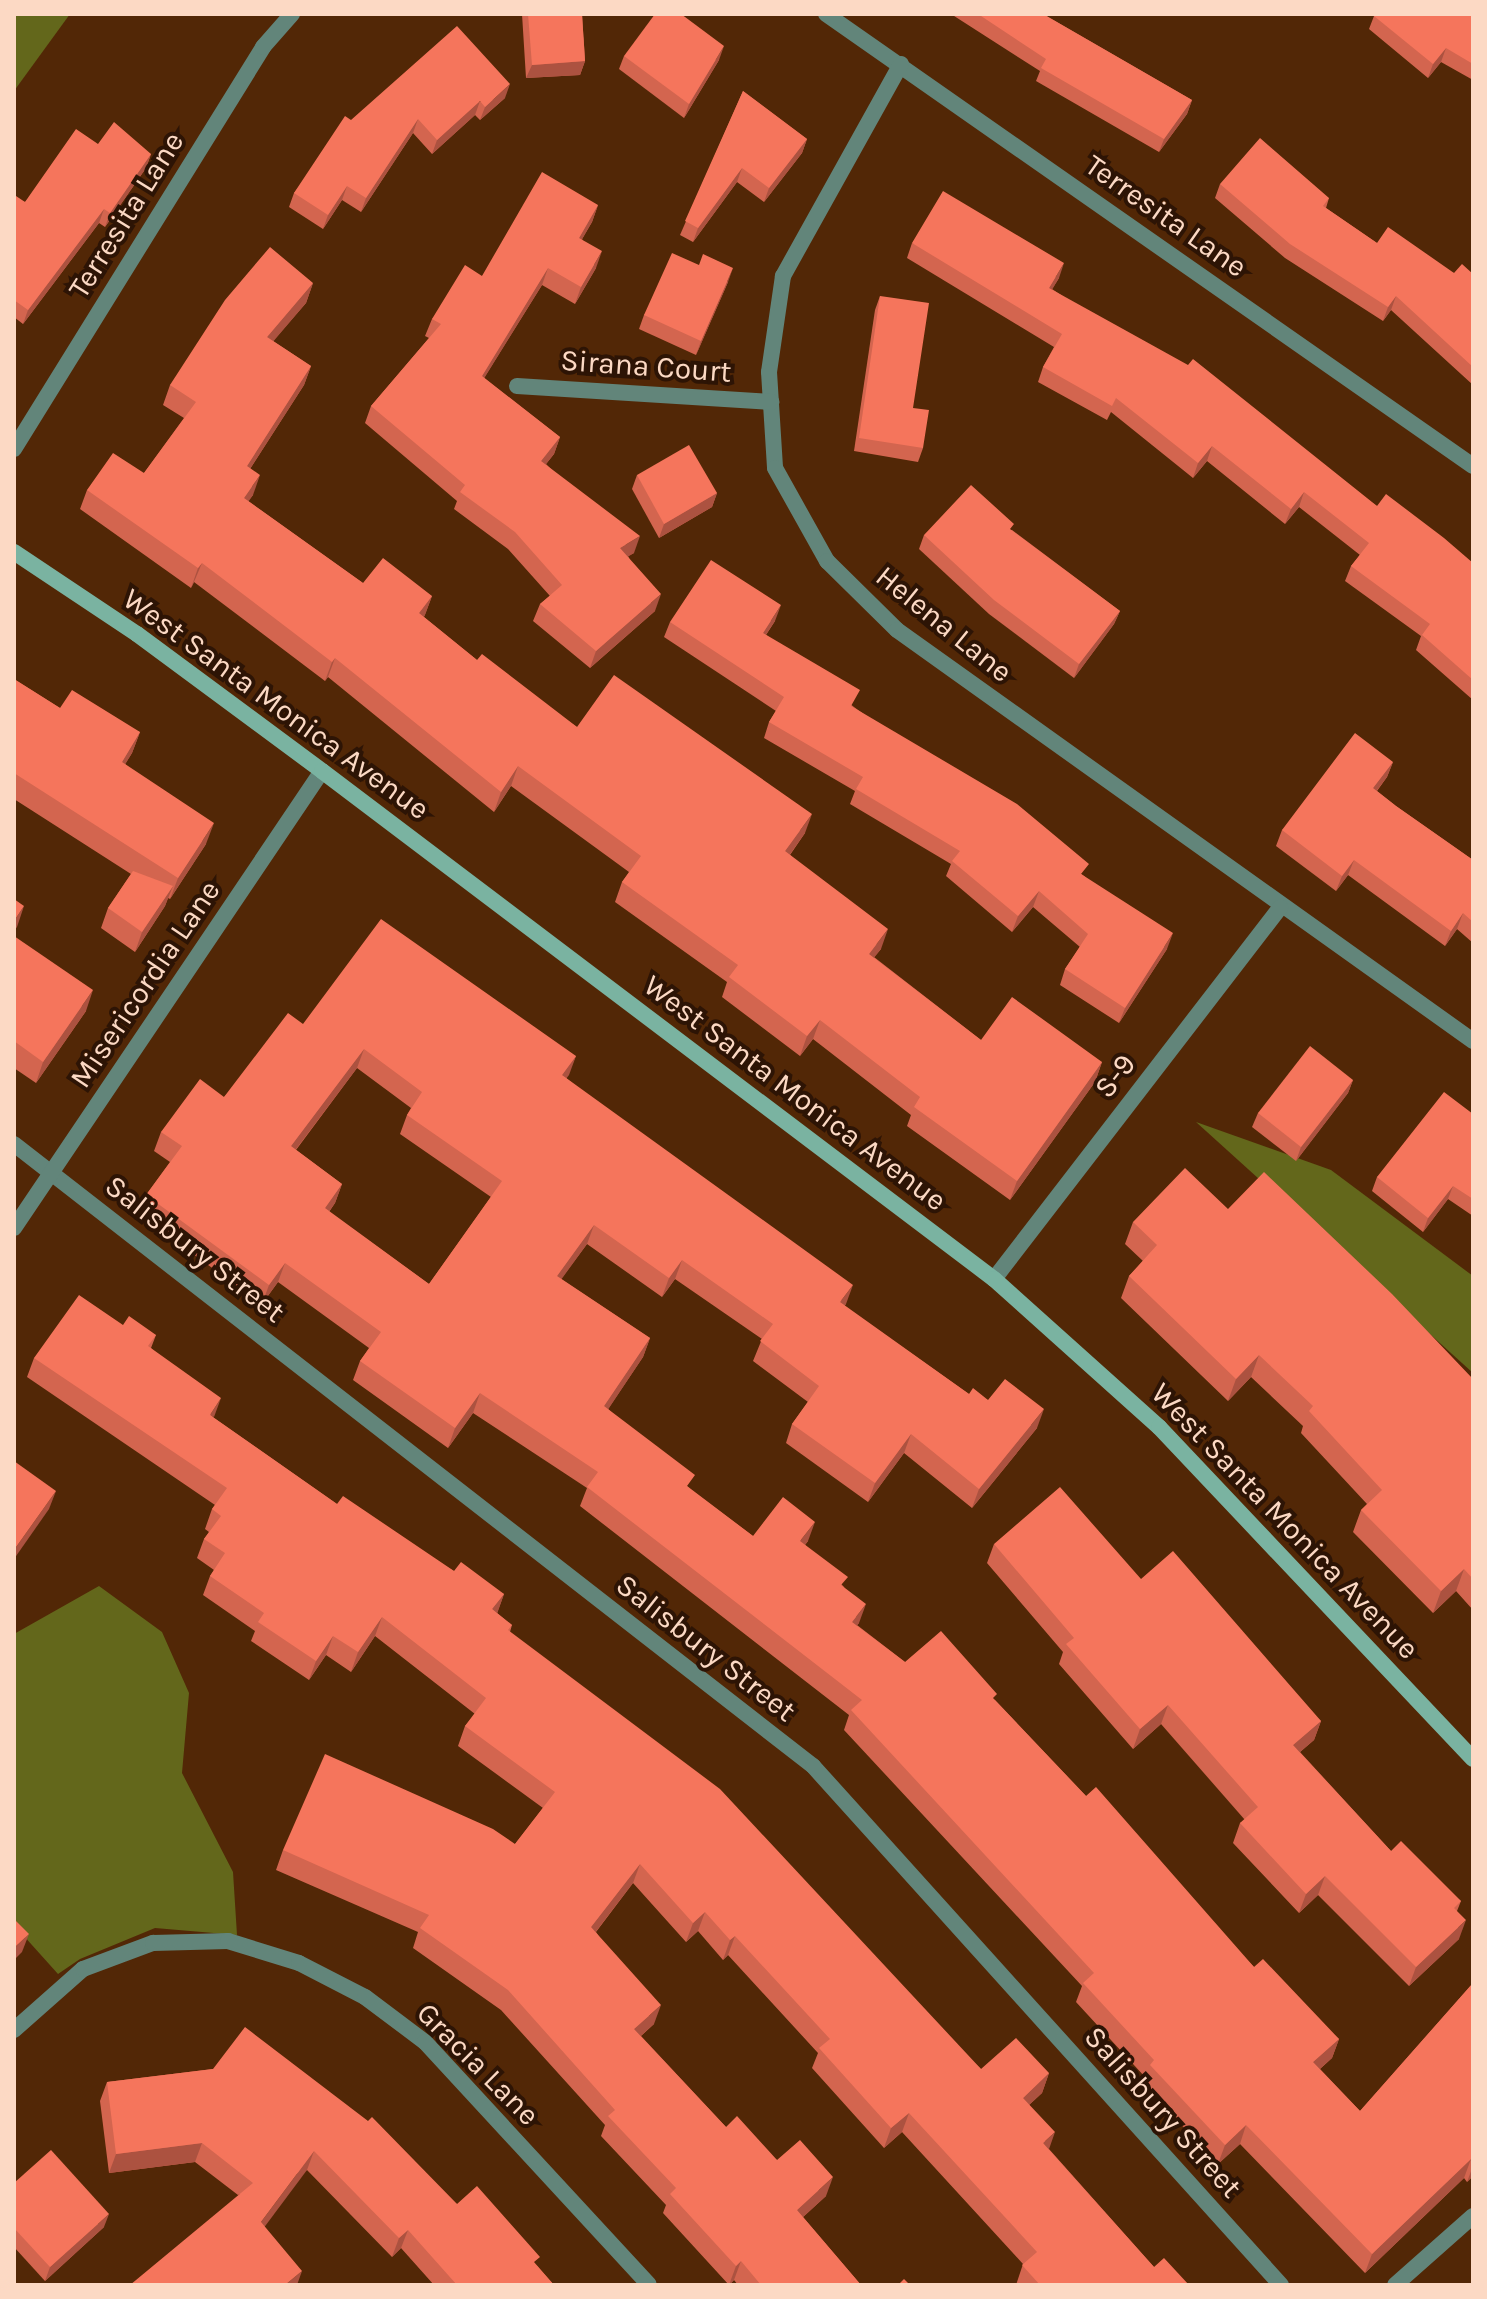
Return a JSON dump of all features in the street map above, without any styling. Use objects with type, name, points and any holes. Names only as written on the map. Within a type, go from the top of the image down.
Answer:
[{"type":"main road","name":"West Santa Monica Avenue","points":[[14,552],[137,634],[322,771],[994,1279],[1159,1427],[1473,1759]]},
{"type":"street","name":"Terresita Lane","points":[[14,449],[263,47],[292,14]]},
{"type":"street","name":"Terresita Lane","points":[[826,14],[1473,466]]},
{"type":"street","name":"Helena Lane","points":[[901,64],[783,276],[769,372],[775,468],[827,561],[897,630],[1280,907],[1473,1041]]},
{"type":"street","name":"Sirana Court","points":[[517,386],[771,402]]},
{"type":"street","name":"Misericordia Lane","points":[[14,1228],[322,771]]},
{"type":"street","name":"S-9","points":[[994,1279],[1280,907]]},
{"type":"street","name":"Salisbury Street","points":[[14,1144],[813,1766],[1281,2285]]},
{"type":"street","name":"Gracia Lane","points":[[14,2030],[83,1969],[153,1943],[228,1941],[299,1963],[365,1997],[425,2042],[649,2285]]},
{"type":"street","points":[[1395,2285],[1473,2216]]},
{"type":"shaded area","points":[[14,14],[70,14],[14,91]]},
{"type":"shaded area","points":[[1196,1122],[1331,1170],[1473,1276],[1473,1373]]},
{"type":"shaded area","points":[[99,1586],[162,1632],[189,1693],[182,1773],[233,1872],[237,1935],[155,1928],[80,1959],[58,1974],[14,1925],[14,1634]]},
{"type":"building","points":[[528,14],[582,14],[585,61],[532,65]]},
{"type":"building","points":[[655,14],[681,14],[724,46],[689,104],[624,56]]},
{"type":"building","points":[[978,14],[1043,14],[1192,100],[1164,139],[1041,68],[1046,59]]},
{"type":"building","points":[[1473,14],[1473,64],[1446,48],[1433,64],[1374,16]]},
{"type":"building","points":[[457,26],[510,84],[485,107],[480,101],[437,140],[418,119],[366,198],[347,186],[328,215],[294,193],[345,116],[351,120]]},
{"type":"building","points":[[743,91],[807,139],[769,188],[742,168],[698,228],[685,221]]},
{"type":"building","points":[[114,122],[151,154],[110,213],[104,209],[28,310],[14,300],[14,198],[16,196],[25,202],[76,129],[98,144]]},
{"type":"building","points":[[1260,138],[1329,198],[1323,206],[1377,243],[1388,227],[1454,273],[1462,264],[1473,274],[1473,367],[1396,296],[1388,307],[1290,244],[1220,184]]},
{"type":"building","points":[[542,172],[598,205],[579,238],[602,251],[581,287],[548,268],[482,376],[560,437],[541,461],[640,536],[620,548],[661,594],[596,651],[540,604],[562,585],[515,532],[460,492],[465,485],[371,406],[441,324],[432,319],[465,265],[482,276]]},
{"type":"building","points":[[943,191],[1064,263],[1049,288],[1188,365],[1193,359],[1377,506],[1386,494],[1473,563],[1473,680],[1422,635],[1430,624],[1351,566],[1369,543],[1304,492],[1291,509],[1212,446],[1198,463],[1116,398],[1112,406],[1043,367],[1062,334],[912,243]]},
{"type":"building","points":[[270,247],[313,283],[267,337],[311,366],[247,466],[260,475],[244,498],[363,583],[383,558],[432,596],[419,613],[477,660],[482,654],[577,727],[614,675],[812,814],[785,851],[888,929],[869,954],[981,1040],[1012,997],[1102,1062],[1017,1181],[914,1107],[920,1097],[820,1020],[807,1036],[729,977],[738,965],[622,882],[641,856],[518,766],[501,792],[335,658],[332,662],[202,563],[198,568],[87,490],[113,453],[144,473],[196,402],[170,385],[225,300]]},
{"type":"building","points":[[672,253],[699,265],[703,254],[733,268],[701,341],[644,315]]},
{"type":"building","points":[[880,296],[929,303],[913,408],[929,410],[923,448],[859,438]]},
{"type":"building","points":[[689,445],[717,493],[664,524],[637,475]]},
{"type":"building","points":[[971,485],[1014,524],[1010,529],[1120,611],[1079,664],[994,600],[924,535]]},
{"type":"building","points":[[711,560],[781,605],[763,633],[860,690],[851,706],[1017,804],[1089,864],[1081,874],[1173,933],[1125,1008],[1065,969],[1088,934],[1039,891],[1018,916],[952,861],[960,851],[856,789],[863,777],[769,722],[784,697],[670,622]]},
{"type":"building","points":[[14,679],[60,708],[72,690],[140,732],[122,762],[214,823],[178,878],[14,773]]},
{"type":"building","points":[[1355,733],[1393,762],[1373,788],[1473,860],[1473,922],[1463,913],[1451,931],[1354,860],[1342,876],[1282,830]]},
{"type":"building","points":[[133,871],[173,886],[142,932],[108,908]]},
{"type":"building","points":[[14,899],[24,906],[14,921]]},
{"type":"building","points":[[381,919],[576,1056],[562,1075],[853,1285],[840,1302],[969,1394],[973,1388],[988,1400],[1005,1379],[1044,1409],[979,1489],[911,1434],[875,1483],[792,1424],[819,1386],[760,1341],[773,1324],[682,1260],[669,1278],[594,1225],[557,1276],[650,1338],[604,1406],[695,1475],[687,1486],[753,1536],[783,1497],[815,1522],[800,1541],[848,1577],[841,1585],[866,1604],[852,1622],[905,1662],[941,1631],[997,1694],[993,1698],[1086,1796],[1096,1787],[1254,1967],[1263,1959],[1339,2039],[1313,2062],[1360,2111],[1473,1983],[1473,2162],[1471,2159],[1372,2254],[1246,2125],[1225,2145],[1150,2065],[1154,2060],[1083,1983],[1094,1973],[851,1710],[862,1700],[587,1487],[598,1472],[480,1393],[455,1428],[360,1361],[381,1332],[285,1263],[269,1285],[146,1195],[182,1146],[161,1132],[200,1079],[224,1097],[288,1013],[303,1024]],"holes":[[[364,1049],[422,1092],[407,1115],[502,1181],[429,1284],[325,1208],[342,1184],[291,1146]]]},
{"type":"building","points":[[14,936],[93,990],[43,1062],[14,1041]]},
{"type":"building","points":[[1310,1046],[1353,1080],[1301,1147],[1258,1113]]},
{"type":"building","points":[[1444,1092],[1473,1114],[1473,1199],[1453,1186],[1428,1218],[1377,1177]]},
{"type":"building","points":[[1185,1168],[1228,1209],[1264,1172],[1392,1294],[1473,1379],[1473,1579],[1464,1569],[1441,1591],[1361,1510],[1382,1490],[1309,1411],[1313,1406],[1259,1355],[1236,1379],[1129,1276],[1157,1245],[1133,1222]]},
{"type":"building","points":[[79,1295],[123,1325],[129,1316],[156,1335],[148,1346],[221,1398],[210,1415],[337,1504],[343,1496],[454,1571],[461,1562],[504,1594],[492,1609],[512,1625],[508,1630],[720,1789],[981,2069],[1016,2038],[1049,2073],[1023,2098],[1055,2132],[1043,2143],[1154,2267],[1164,2258],[1189,2285],[1040,2285],[1022,2265],[1037,2252],[909,2113],[891,2128],[819,2048],[830,2039],[735,1936],[730,1940],[705,1912],[693,1923],[640,1864],[591,1927],[661,2005],[634,2029],[726,2127],[737,2116],[777,2160],[800,2140],[833,2177],[797,2210],[861,2285],[761,2285],[741,2261],[736,2266],[670,2194],[676,2188],[608,2116],[615,2110],[508,1990],[420,1928],[429,1915],[283,1850],[325,1754],[493,1829],[515,1844],[555,1792],[465,1726],[486,1698],[382,1617],[358,1652],[333,1636],[316,1661],[258,1622],[264,1613],[210,1576],[225,1553],[204,1539],[221,1516],[212,1509],[227,1488],[34,1358]]},
{"type":"building","points":[[14,1461],[56,1491],[14,1550]]},
{"type":"building","points":[[1060,1487],[1141,1579],[1173,1551],[1321,1721],[1293,1745],[1391,1851],[1401,1841],[1461,1901],[1454,1908],[1466,1920],[1416,1967],[1325,1876],[1306,1894],[1240,1823],[1258,1807],[1168,1705],[1140,1729],[1066,1644],[1074,1638],[994,1544]]},
{"type":"building","points":[[14,1919],[29,1934],[14,1948]]},
{"type":"building","points":[[245,2027],[368,2121],[372,2117],[457,2204],[477,2186],[540,2257],[534,2262],[554,2285],[457,2285],[408,2230],[399,2238],[314,2151],[261,2222],[302,2271],[285,2285],[130,2285],[253,2183],[202,2143],[116,2154],[107,2082],[213,2069]]},
{"type":"building","points":[[51,2150],[109,2214],[50,2267],[14,2228],[14,2183]]}]
